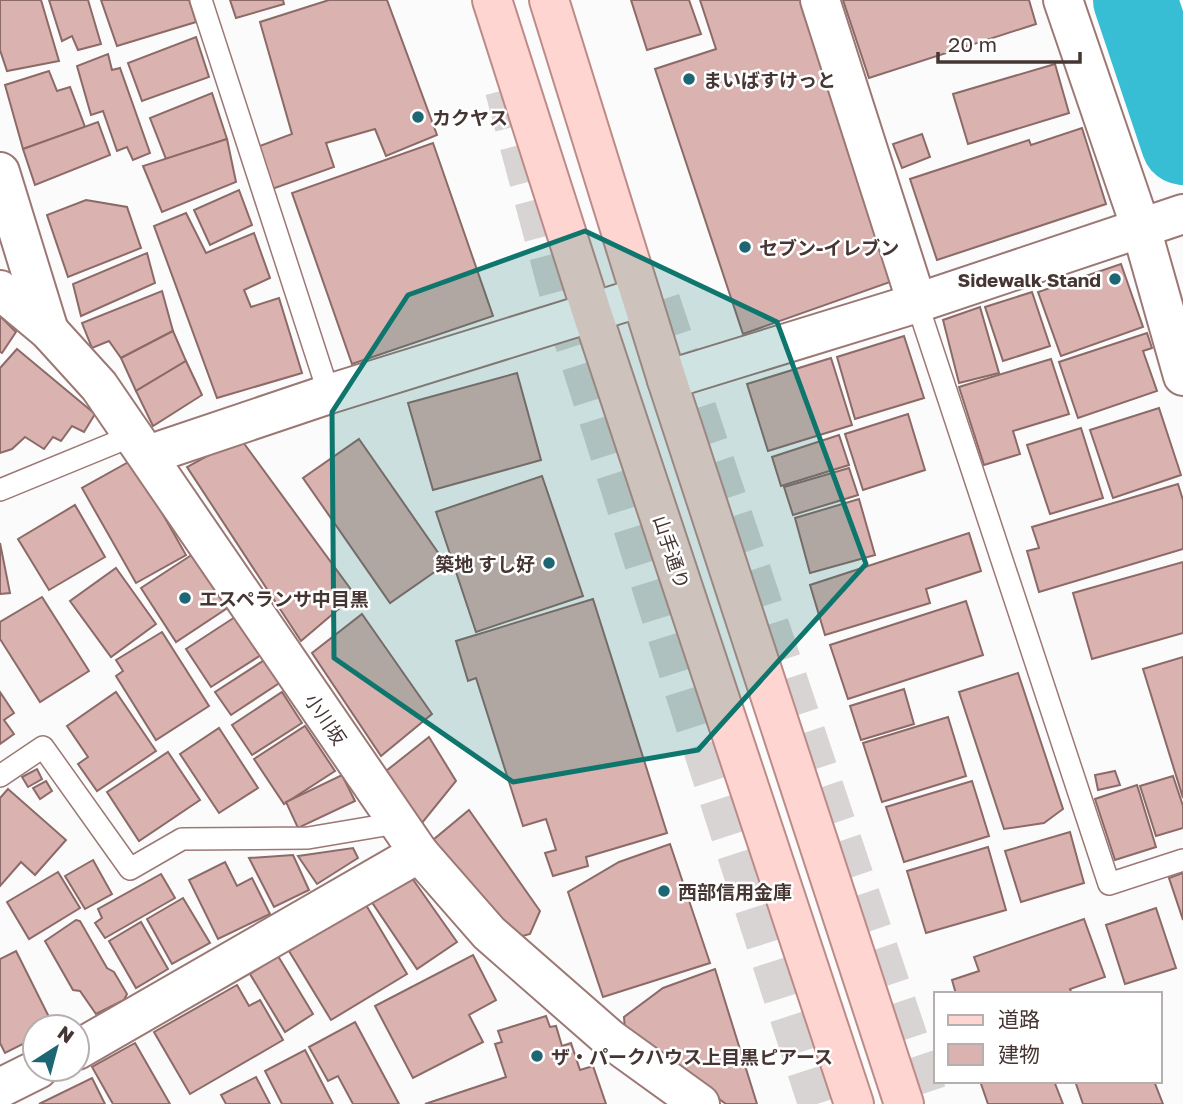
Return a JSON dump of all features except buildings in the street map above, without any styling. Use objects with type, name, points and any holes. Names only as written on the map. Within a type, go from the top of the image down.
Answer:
[{"type":"main road","name":"山手通り","points":[[492,0],[592,313],[854,1104]]},
{"type":"main road","points":[[548,0],[667,380],[904,1104]]},
{"type":"street","points":[[820,0],[917,303]]},
{"type":"street","points":[[1063,0],[1161,221],[1183,376]]},
{"type":"street","points":[[0,172],[49,331]]},
{"type":"street","points":[[667,380],[917,303],[1161,221]]},
{"type":"street","name":"小川坂","points":[[0,290],[49,331],[99,386],[419,853],[489,933],[610,1039],[700,1104]]},
{"type":"street","points":[[141,445],[329,394],[641,297]]},
{"type":"street","points":[[91,1042],[419,853]]},
{"type":"street","points":[[0,1088],[21,1078]]},
{"type":"lane","points":[[201,0],[329,394]]},
{"type":"lane","points":[[917,303],[1109,884],[1183,860]]},
{"type":"lane","points":[[0,490],[141,445]]},
{"type":"lane","points":[[0,776],[43,747],[130,869],[182,839],[308,838],[397,823]]},
{"type":"highlighted area","points":[[585,231],[777,322],[866,564],[698,750],[513,782],[334,658],[332,412],[408,295]]},
{"type":"waterway","points":[[1135,0],[1183,143]]},
{"type":"tunnel","points":[[504,90],[559,296],[817,1104]]},
{"type":"tunnel","points":[[661,300],[931,1104]]},
{"type":"place","name":"まいばすけっと","points":[[689,79]]},
{"type":"place","name":"カクヤス","points":[[418,117]]},
{"type":"place","name":"セブン-イレブン","points":[[745,247]]},
{"type":"place","name":"Sidewalk Stand","points":[[1115,279]]},
{"type":"place","name":"築地 すし好","points":[[549,563]]},
{"type":"place","name":"エスペランサ中目黒","points":[[185,598]]},
{"type":"place","name":"西部信用金庫","points":[[664,891]]},
{"type":"place","name":"ザ・パークハウス上目黒ピアース","points":[[537,1056]]}]
